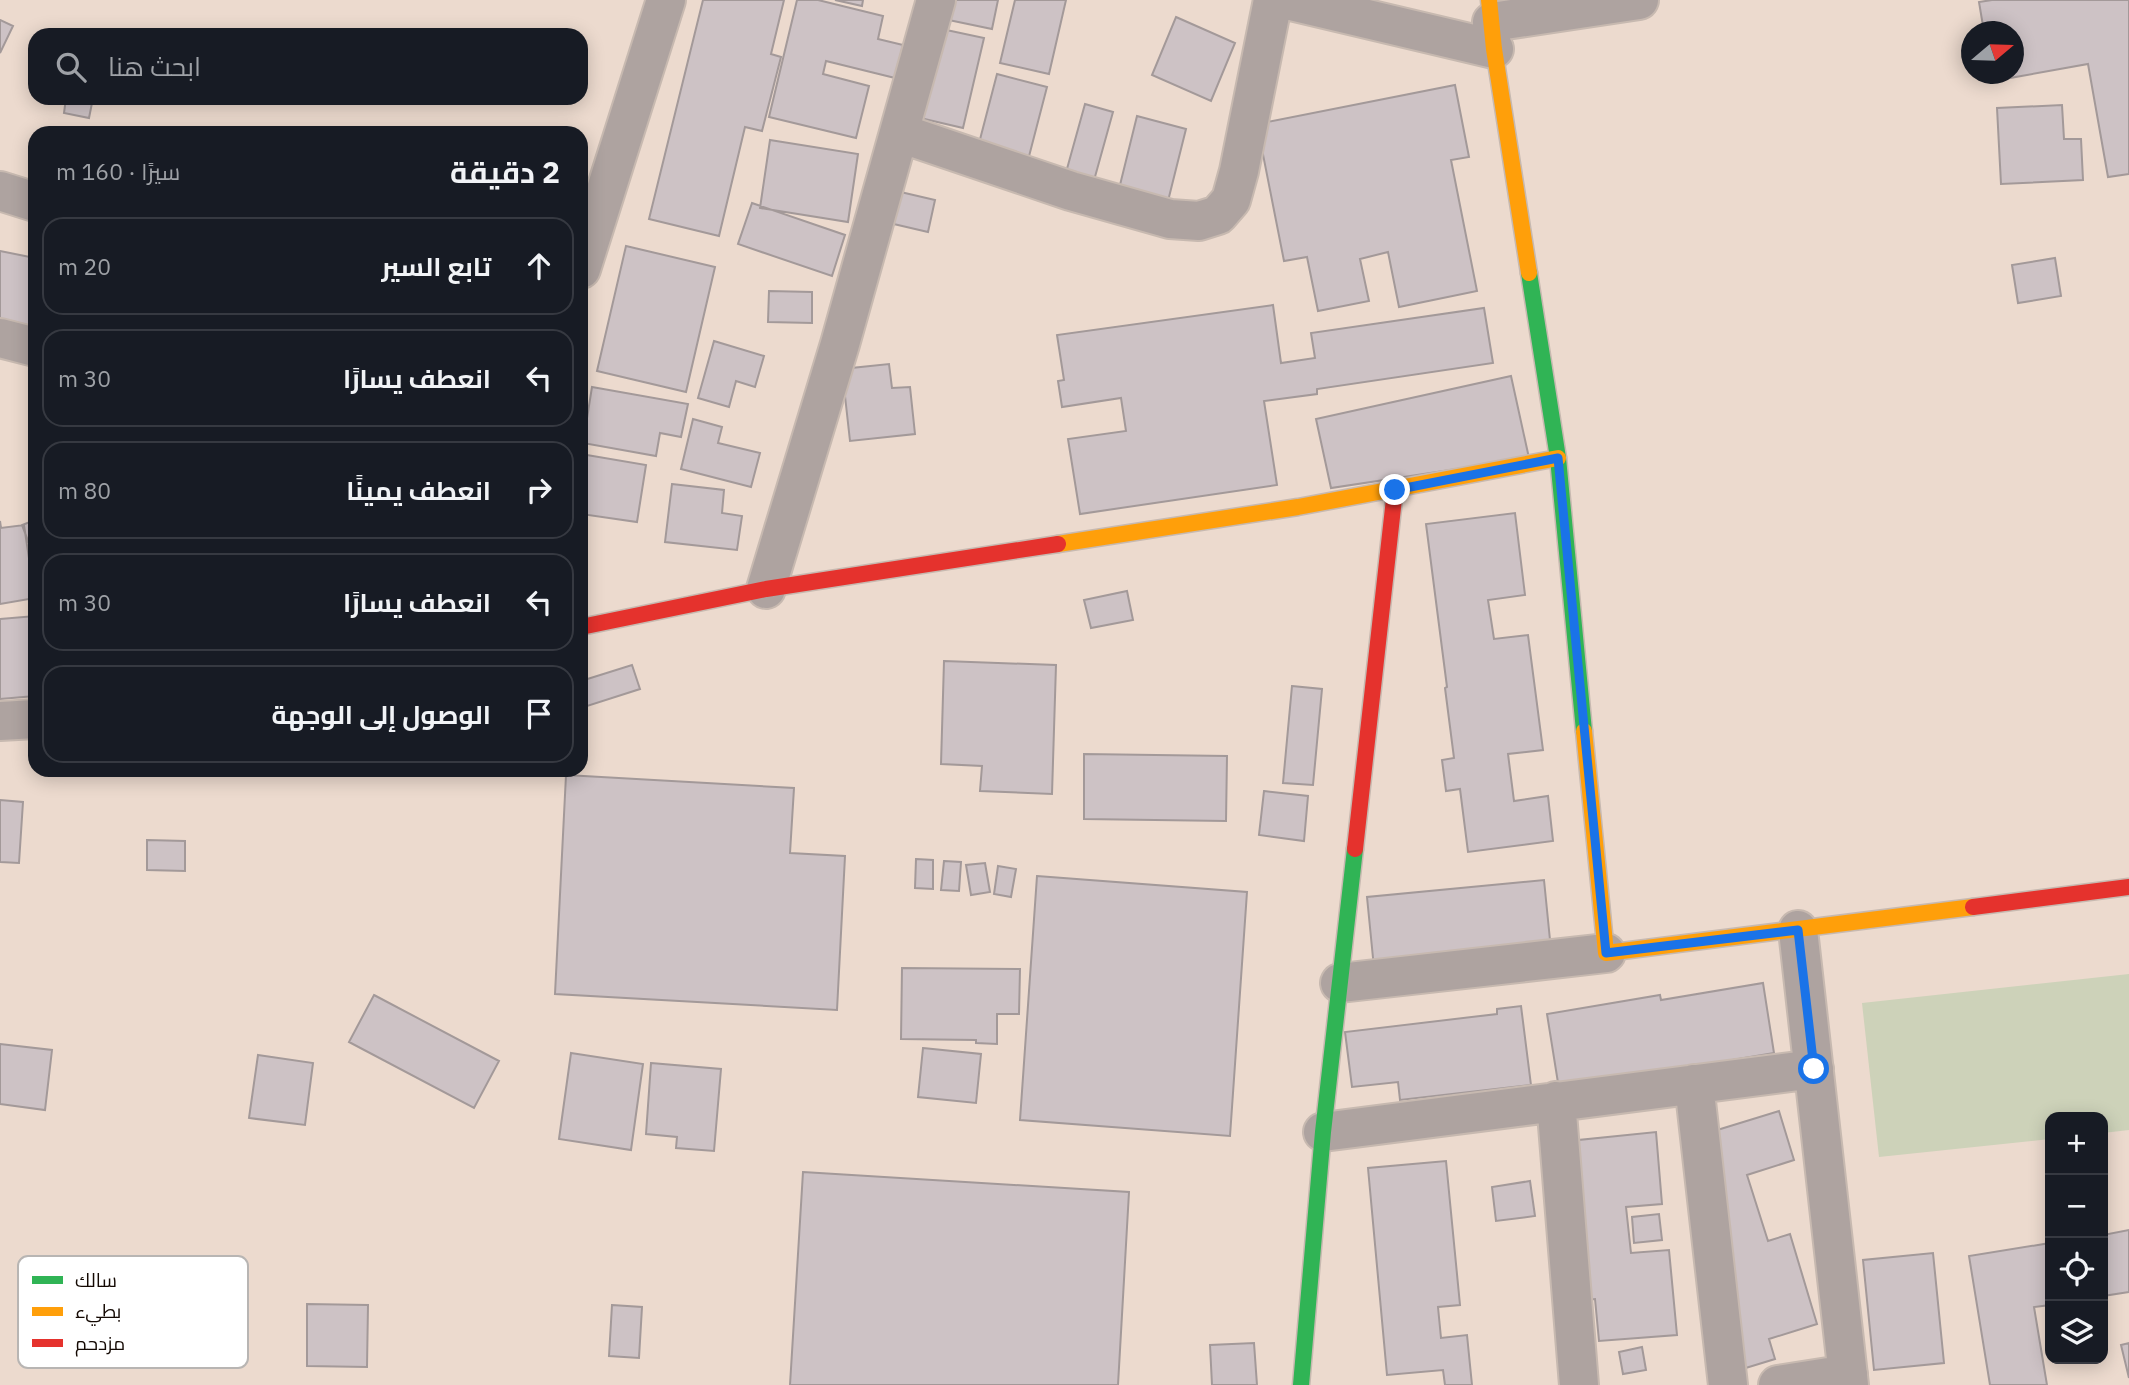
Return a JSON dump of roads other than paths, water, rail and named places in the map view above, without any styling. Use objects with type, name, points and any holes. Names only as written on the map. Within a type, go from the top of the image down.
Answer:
[{"type":"street","points":[[588,248],[666,0]]},
{"type":"street","points":[[766,589],[840,344],[936,0]]},
{"type":"street","points":[[900,133],[1071,191],[1170,219],[1199,221],[1218,215],[1231,200],[1239,172],[1273,0]]},
{"type":"street","points":[[1287,0],[1492,24],[1639,0]]},
{"type":"street","points":[[1492,24],[1558,458],[1606,953]]},
{"type":"street","points":[[0,191],[28,200]]},
{"type":"street","points":[[0,338],[28,345]]},
{"type":"street","points":[[588,626],[766,589],[1395,490],[1558,458]]},
{"type":"street","points":[[1301,1385],[1323,1132],[1395,490]]},
{"type":"street","points":[[0,721],[28,719]]},
{"type":"street","points":[[1340,983],[1798,930],[2129,887]]},
{"type":"street","points":[[1778,1385],[1849,1380],[1798,930]]},
{"type":"street","points":[[1323,1132],[1814,1069]]},
{"type":"street","points":[[1694,1084],[1728,1385]]},
{"type":"street","points":[[1556,1101],[1579,1385]]}]
